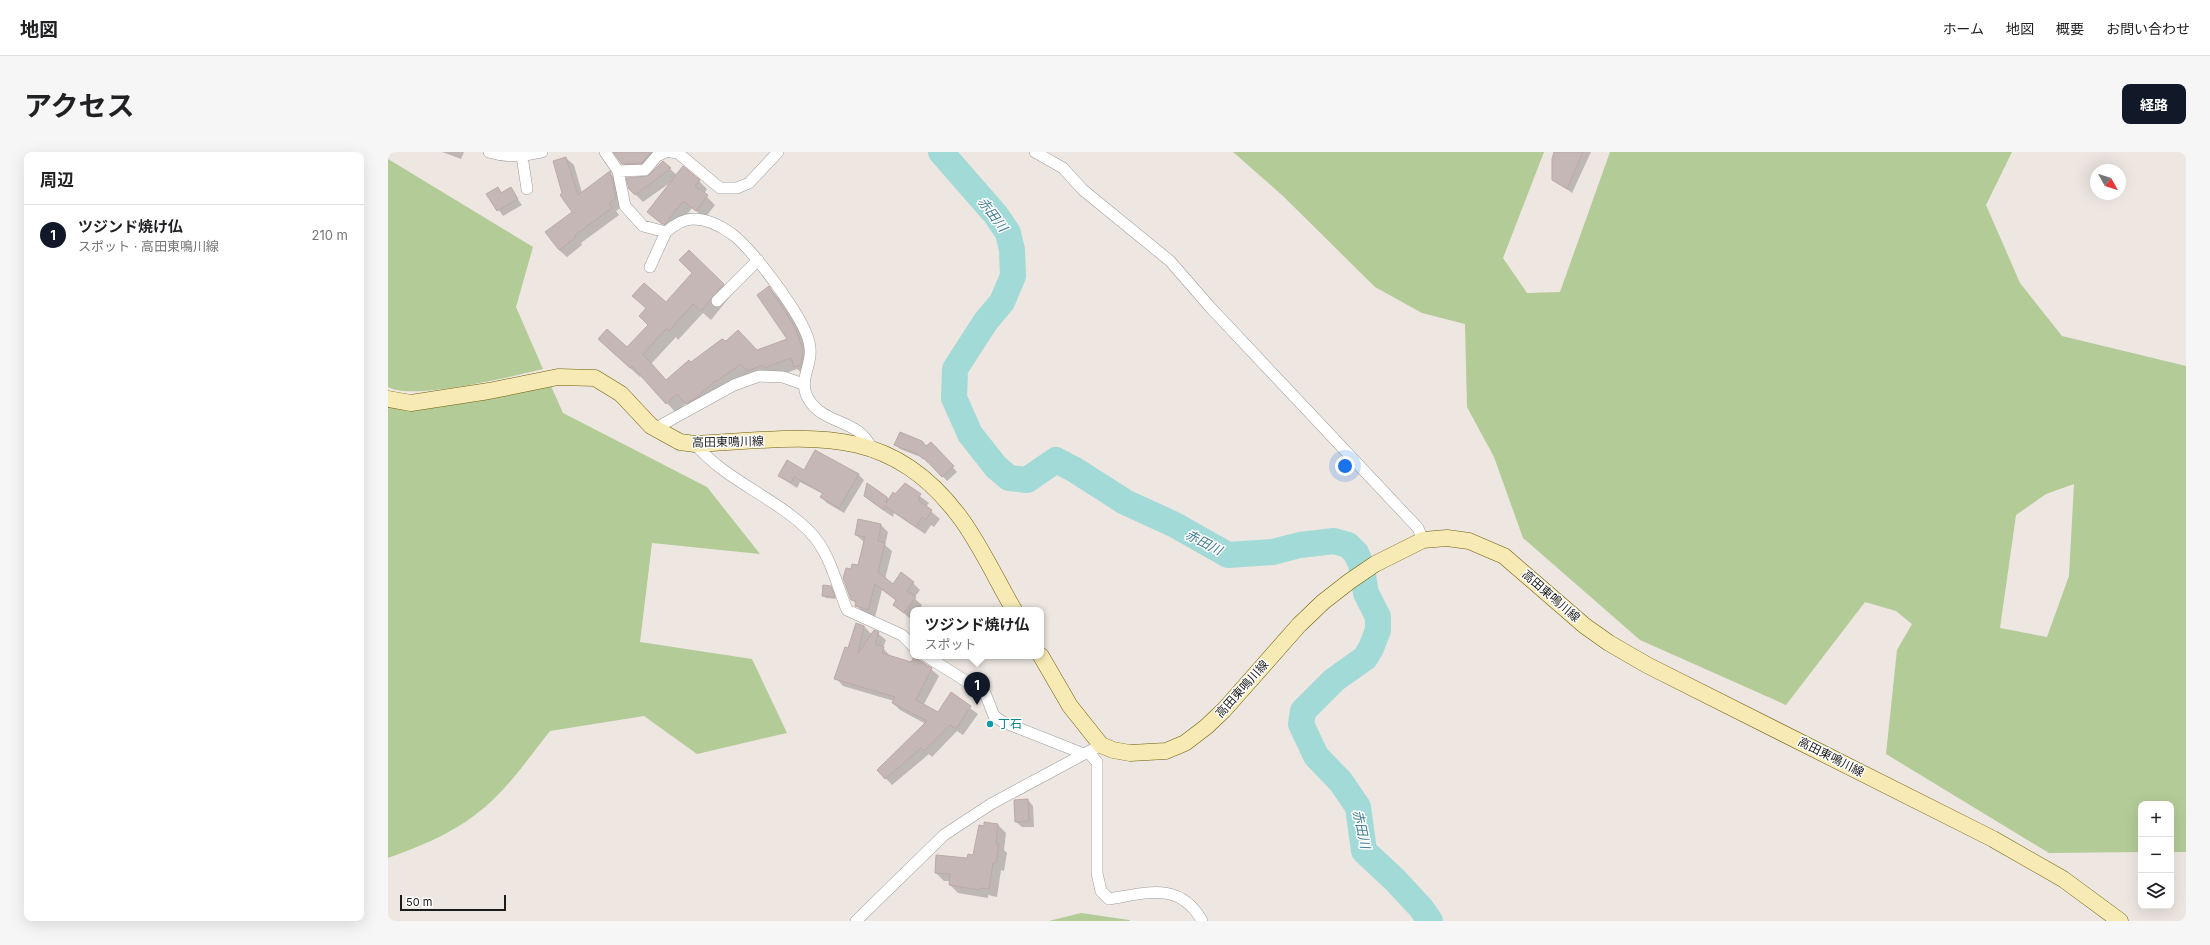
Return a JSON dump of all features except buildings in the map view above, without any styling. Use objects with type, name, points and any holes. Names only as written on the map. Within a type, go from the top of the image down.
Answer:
[{"type":"main road","name":"高田東鳴川線","points":[[388,399],[411,403],[489,391],[558,376],[579,376],[595,378],[621,394],[656,428],[680,442],[695,444],[815,439],[842,441],[873,449],[907,465],[928,481],[949,503],[960,518],[1012,607]]},
{"type":"main road","name":"高田東鳴川線","points":[[1091,750],[1150,753],[1166,751],[1185,743],[1206,728],[1224,710],[1299,625],[1323,602],[1350,581],[1375,564],[1423,540],[1447,538],[1469,541],[1504,556],[1585,626],[1609,643],[1647,666],[1993,839],[2063,879],[2120,921]]},
{"type":"main road","points":[[1043,659],[1070,706],[1091,750]]},
{"type":"street","points":[[490,152],[500,156],[522,156],[542,152]]},
{"type":"street","points":[[605,152],[618,171],[625,206],[643,226],[666,232]]},
{"type":"street","points":[[618,171],[645,170],[658,156],[666,152]]},
{"type":"street","points":[[671,152],[678,154],[720,188],[736,188],[749,183],[778,152]]},
{"type":"street","points":[[1035,152],[1063,168],[1083,190],[1170,261],[1210,307],[1418,528],[1423,540]]},
{"type":"street","points":[[522,156],[527,189]]},
{"type":"street","points":[[650,267],[666,232],[676,224],[692,219],[711,222],[732,234],[758,260],[800,321],[809,342],[810,360],[802,384],[808,399],[817,411],[860,433],[873,449]]},
{"type":"street","points":[[717,301],[758,260]]},
{"type":"street","points":[[656,428],[734,385],[759,376],[783,377],[802,384]]},
{"type":"street","points":[[695,444],[708,459],[773,502],[809,531],[827,556],[847,610],[902,635],[910,643]]},
{"type":"street","points":[[931,659],[985,693],[994,716],[1003,722],[1091,750],[1097,762],[1097,873],[1101,891],[1109,899],[1138,894],[1170,893],[1185,900],[1202,921]]},
{"type":"street","points":[[856,921],[944,835],[991,804],[1091,750]]},
{"type":"green space","points":[[1233,152],[1544,152],[1503,258],[1527,293],[1560,292],[1610,152],[2012,152],[1986,205],[2020,283],[2062,336],[2186,366],[2186,852],[2174,852],[2174,801],[2138,801],[2138,852],[2049,853],[1886,754],[1897,650],[1912,624],[1896,611],[1865,602],[1786,705],[1640,640],[1523,538],[1494,457],[1467,407],[1465,324],[1422,313],[1375,287],[1283,196]],"holes":[[[2074,484],[2069,576],[2047,637],[2000,628],[2016,515],[2046,494]]]},
{"type":"green space","points":[[388,159],[533,247],[516,307],[543,369],[464,386],[440,389],[401,391],[388,387]]},
{"type":"green space","points":[[551,386],[563,413],[707,487],[760,554],[652,543],[640,642],[752,659],[787,733],[697,754],[644,716],[550,731],[506,786],[496,797],[475,815],[455,829],[422,845],[388,858],[388,408],[411,411]]},
{"type":"green space","points":[[1081,913],[1129,920],[1130,921],[1049,921]]},
{"type":"waterway","name":"赤田川","points":[[941,152],[996,215],[1008,233],[1012,250],[1013,276],[1002,302],[986,321],[955,369],[954,398],[970,434],[996,467],[1009,478],[1027,480],[1056,460],[1075,470],[1125,502],[1175,525],[1228,555],[1273,552],[1300,545],[1334,541],[1348,545],[1356,553],[1361,564],[1366,593],[1378,617],[1378,630],[1371,648],[1365,658],[1334,680],[1303,711],[1301,724],[1316,756],[1341,782],[1358,807],[1364,851],[1395,880],[1421,908],[1430,921]]},
{"type":"place","name":"ツジンド焼け仏","points":[[977,705]]},
{"type":"place","name":"丁石","points":[[990,724]]}]
